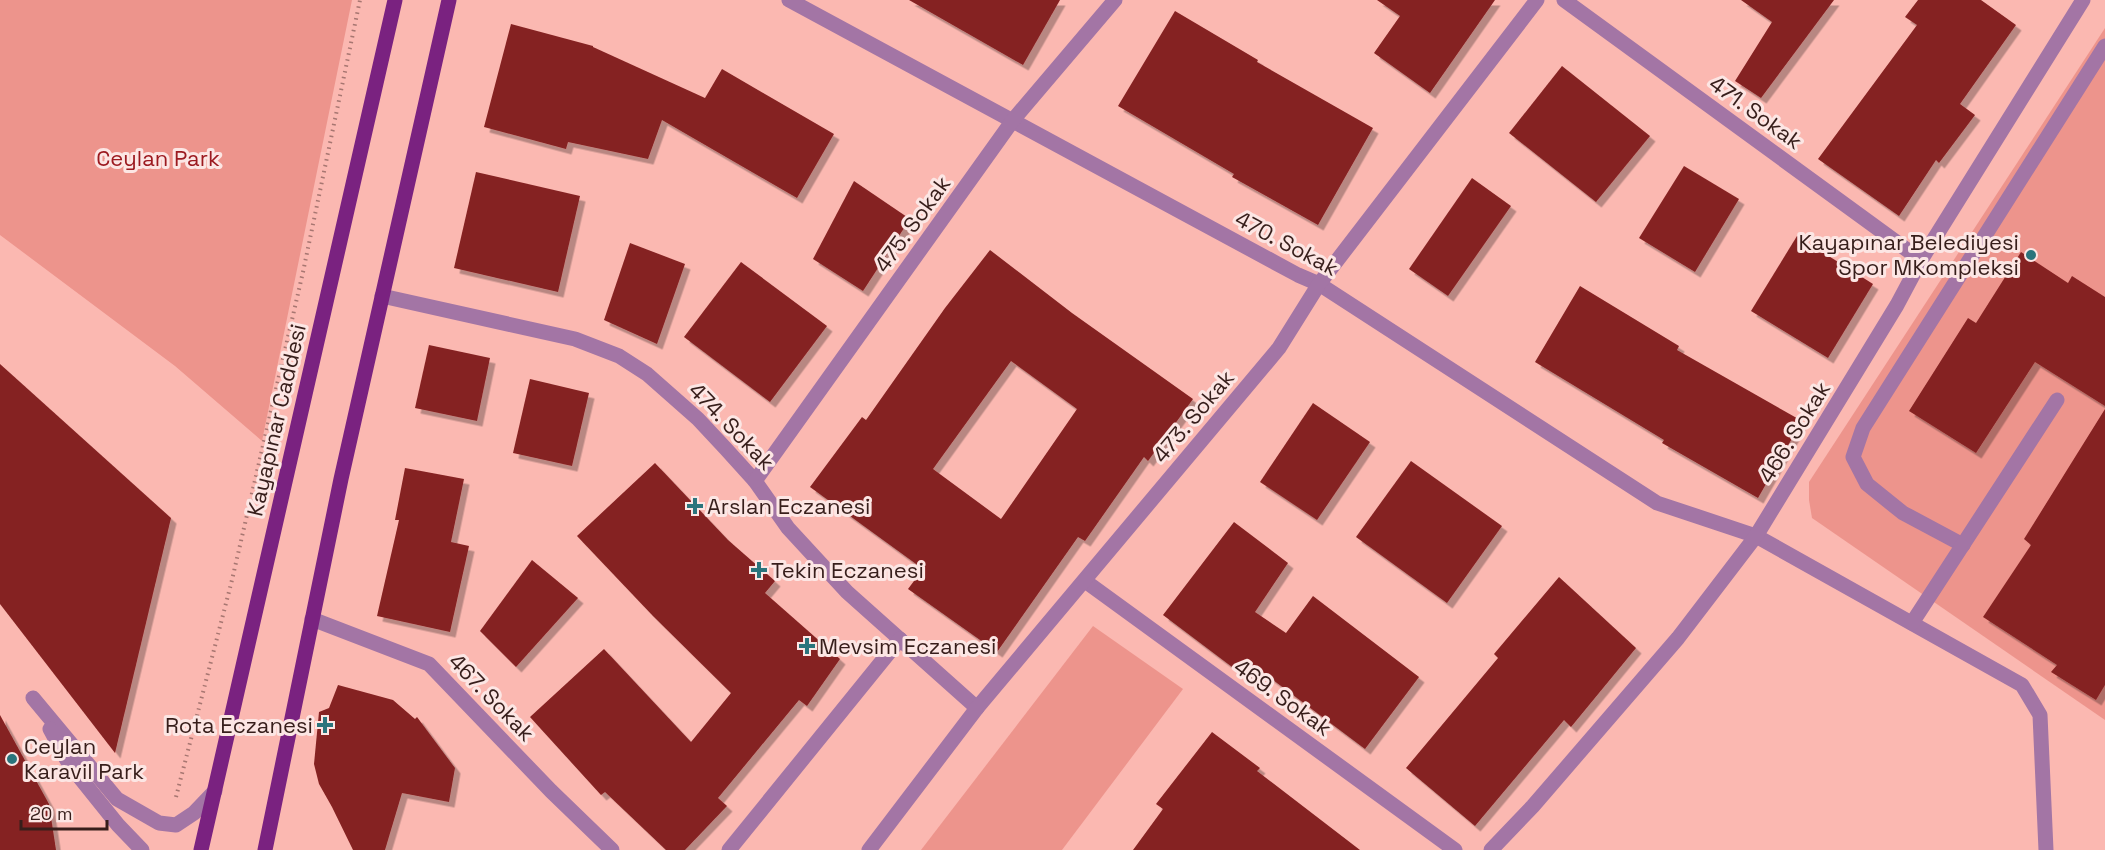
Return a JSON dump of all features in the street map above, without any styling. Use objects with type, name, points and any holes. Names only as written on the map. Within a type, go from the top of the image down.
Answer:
[{"type":"main road","name":"Kayapınar Caddesi","points":[[201,850],[395,0]]},
{"type":"main road","points":[[265,850],[341,479],[449,0]]},
{"type":"street","name":"470. Sokak","points":[[789,0],[1298,275],[1319,284],[1657,503],[1756,536],[2022,685],[2040,715],[2046,850]]},
{"type":"street","name":"475. Sokak","points":[[755,481],[1013,120],[1115,0]]},
{"type":"street","name":"473. Sokak","points":[[869,850],[977,708],[1279,348],[1319,284],[1537,0]]},
{"type":"street","name":"471. Sokak","points":[[1564,0],[1921,260]]},
{"type":"street","name":"466. Sokak","points":[[1491,850],[1533,806],[1678,638],[1756,536],[1898,305],[1921,260],[2084,0]]},
{"type":"street","points":[[1963,545],[1904,513],[1867,484],[1853,457],[1863,428],[2105,46]]},
{"type":"street","name":"474. Sokak","points":[[382,296],[574,339],[618,356],[647,374],[698,419],[755,481],[788,528],[847,592],[977,708]]},
{"type":"street","points":[[1912,623],[2057,400]]},
{"type":"street","name":"469. Sokak","points":[[1085,581],[1455,850]]},
{"type":"street","name":"467. Sokak","points":[[312,619],[429,664],[551,791],[612,850]]},
{"type":"street","points":[[729,850],[900,639]]},
{"type":"street","points":[[142,850],[118,825],[69,764],[33,698],[117,799],[159,823],[176,825],[194,813],[215,791]]},
{"type":"path","points":[[169,824],[232,580],[303,272],[360,0]]},
{"type":"green space","name":"Ceylan Park","points":[[0,0],[352,0],[262,441],[175,366],[0,235]]},
{"type":"green space","name":"Kayapınar Belediyesi Spor MKompleksi","points":[[2105,28],[2105,720],[1812,518],[1809,482]]},
{"type":"green space","points":[[1093,626],[1183,689],[1062,850],[921,850]]},
{"type":"building","points":[[909,0],[1060,0],[1023,65]]},
{"type":"building","points":[[1377,0],[1495,0],[1430,93],[1374,53],[1400,16]]},
{"type":"building","points":[[1741,0],[1834,0],[1761,98],[1735,81],[1772,22]]},
{"type":"building","points":[[1918,0],[1981,0],[2016,25],[1960,104],[1975,115],[1939,163],[1936,160],[1899,216],[1818,159],[1917,25],[1905,17]]},
{"type":"building","points":[[1175,11],[1258,60],[1257,62],[1373,128],[1318,225],[1232,177],[1234,174],[1118,106]]},
{"type":"building","points":[[511,24],[593,46],[705,98],[722,69],[834,134],[797,198],[662,120],[648,159],[568,142],[566,149],[484,127]]},
{"type":"building","points":[[1562,66],[1650,136],[1596,202],[1509,133]]},
{"type":"building","points":[[1684,166],[1739,199],[1695,272],[1639,238]]},
{"type":"building","points":[[476,172],[580,196],[558,292],[454,268]]},
{"type":"building","points":[[1472,178],[1511,206],[1448,296],[1409,269]]},
{"type":"building","points":[[854,181],[910,219],[863,291],[813,259]]},
{"type":"building","points":[[1797,236],[1873,284],[1828,358],[1751,311]]},
{"type":"building","points":[[630,243],[685,264],[657,344],[604,320]]},
{"type":"building","points":[[990,250],[1072,313],[1193,399],[1148,461],[1144,457],[1085,541],[1078,537],[997,652],[908,589],[923,569],[810,487],[862,417],[866,420],[945,308]],"holes":[[[1011,361],[1077,409],[1001,519],[933,469]]]},
{"type":"building","points":[[2021,252],[2068,283],[2072,276],[2105,297],[2105,406],[2035,362],[1976,453],[1909,411],[1968,318],[1976,323]]},
{"type":"building","points":[[741,262],[827,326],[770,402],[684,337]]},
{"type":"building","points":[[1580,286],[1679,346],[1677,350],[1802,421],[1758,498],[1662,443],[1664,440],[1535,362]]},
{"type":"building","points":[[429,345],[490,358],[477,421],[415,408]]},
{"type":"building","points":[[0,364],[171,518],[115,753],[0,604]]},
{"type":"building","points":[[530,379],[589,393],[572,466],[513,453]]},
{"type":"building","points":[[1313,403],[1370,442],[1317,520],[1260,482]]},
{"type":"building","points":[[2105,409],[2105,685],[2096,700],[2051,672],[2057,665],[1983,617],[2031,545],[2024,539]]},
{"type":"building","points":[[1411,461],[1502,526],[1447,603],[1356,537]]},
{"type":"building","points":[[655,463],[728,540],[775,581],[765,593],[840,659],[807,706],[799,700],[718,798],[727,806],[685,850],[666,850],[605,792],[601,795],[530,717],[604,649],[691,742],[731,693],[577,536]]},
{"type":"building","points":[[405,468],[464,479],[451,542],[469,546],[450,632],[377,616],[399,520],[395,520]]},
{"type":"building","points":[[1234,522],[1288,563],[1255,612],[1286,633],[1313,596],[1419,677],[1365,749],[1253,665],[1244,676],[1163,615]]},
{"type":"building","points":[[532,560],[578,598],[516,667],[480,631]]},
{"type":"building","points":[[1559,577],[1636,648],[1571,727],[1564,720],[1475,826],[1406,768],[1498,658],[1494,654]]},
{"type":"building","points":[[338,685],[393,700],[415,719],[417,717],[455,768],[449,802],[402,793],[385,850],[353,850],[319,784],[314,764],[319,712],[329,708]]},
{"type":"building","name":"Ceylan Karavil Park","points":[[0,715],[49,804],[56,850],[0,850]]},
{"type":"building","points":[[1212,732],[1260,768],[1257,771],[1360,850],[1133,850],[1163,809],[1156,804]]},
{"type":"place","name":"Kayapınar Belediyesi Spor MKompleksi","points":[[2031,255]]},
{"type":"place","name":"Arslan Eczanesi","points":[[695,506]]},
{"type":"place","name":"Tekin Eczanesi","points":[[759,570]]},
{"type":"place","name":"Mevsim Eczanesi","points":[[807,646]]},
{"type":"place","name":"Rota Eczanesi","points":[[325,725]]},
{"type":"place","name":"Ceylan Karavil Park","points":[[12,759]]}]
